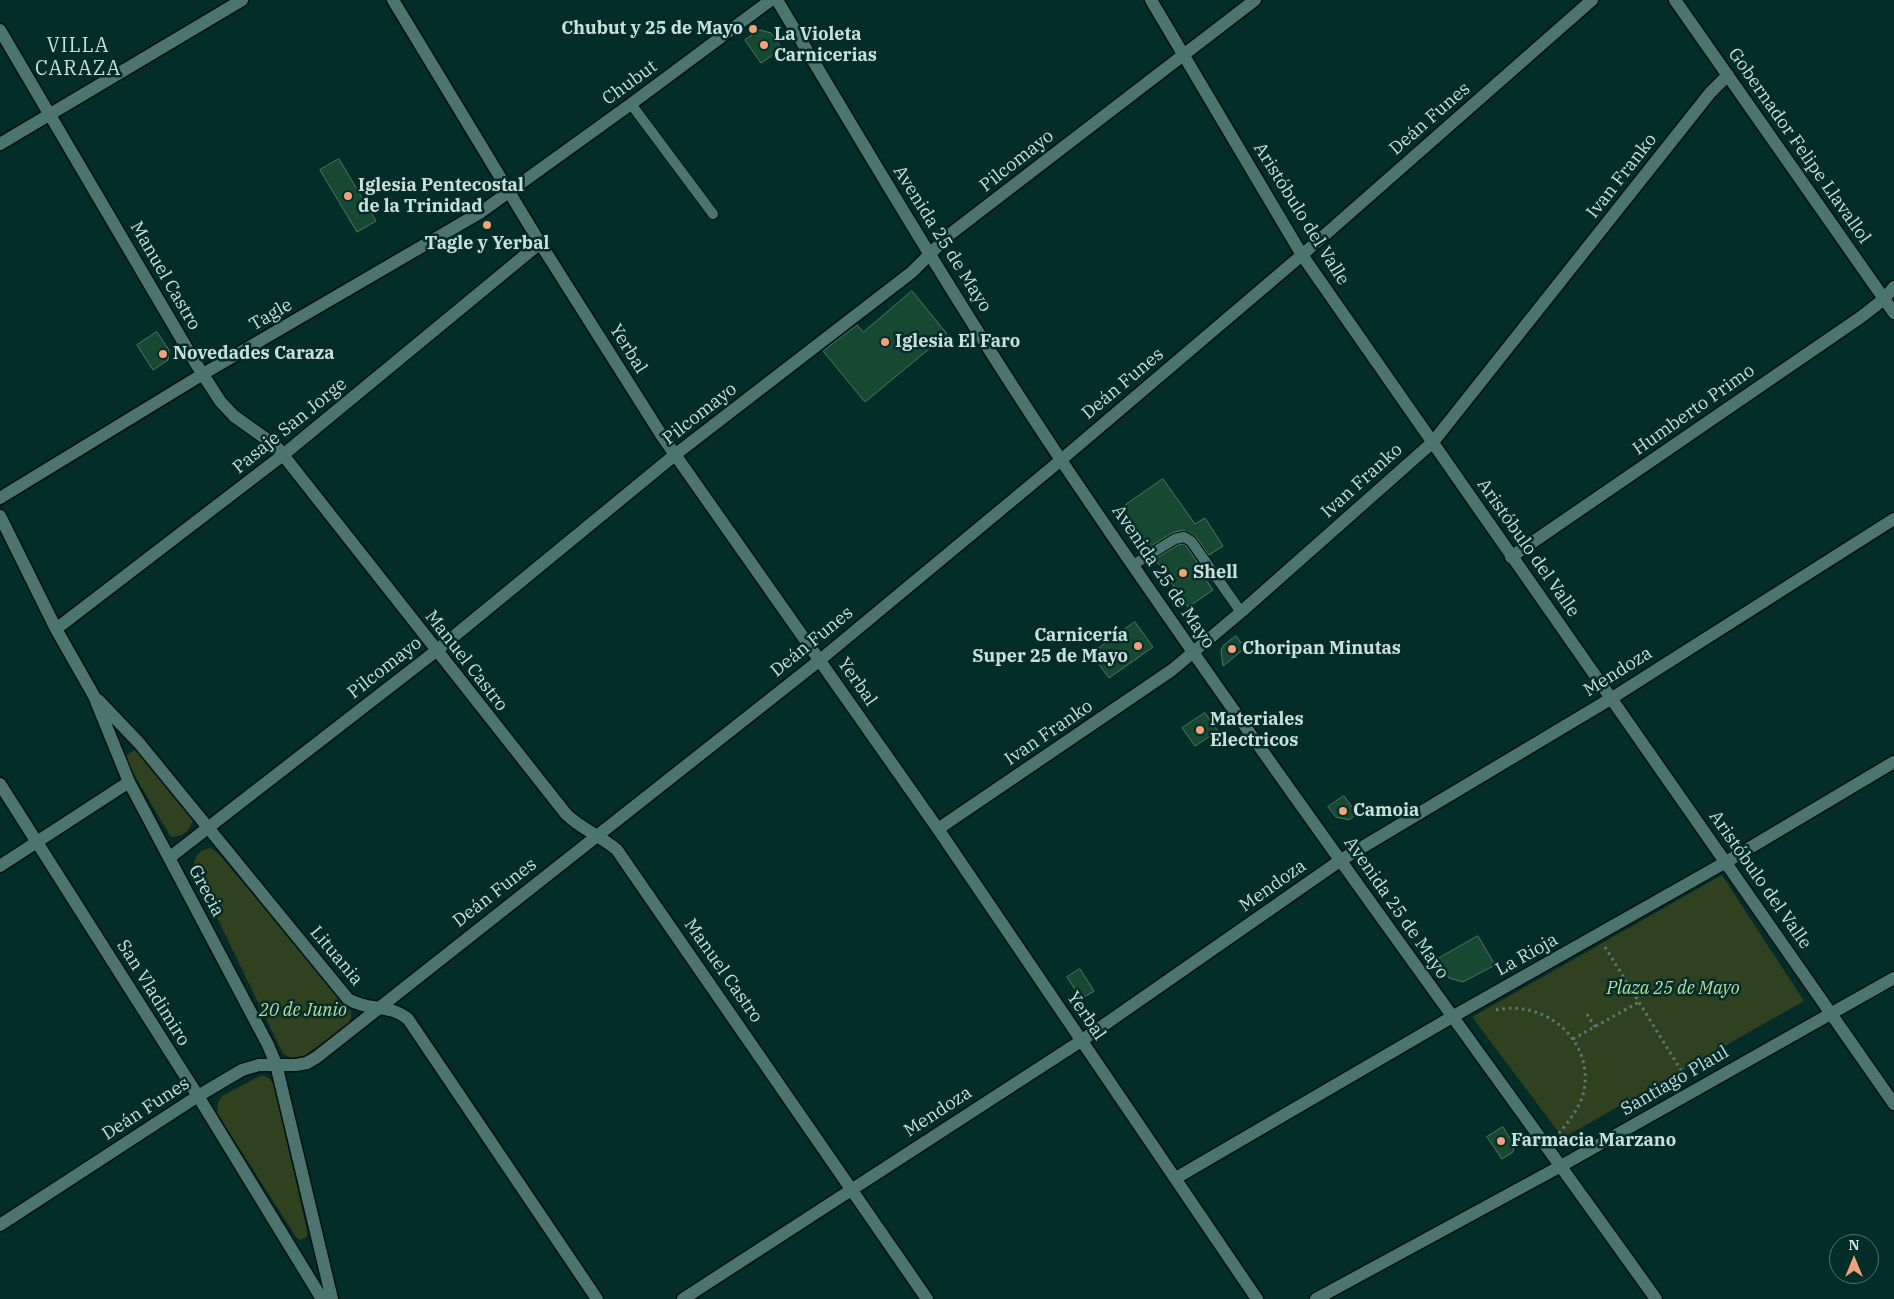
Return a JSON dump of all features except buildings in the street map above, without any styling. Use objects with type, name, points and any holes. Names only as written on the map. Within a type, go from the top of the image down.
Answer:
[{"type":"street","points":[[0,144],[242,0]]},
{"type":"street","name":"Yerbal","points":[[393,0],[509,193],[662,436],[938,829],[1257,1299]]},
{"type":"street","name":"Chubut","points":[[509,193],[771,0]]},
{"type":"street","name":"Avenida 25 de Mayo","points":[[777,0],[929,255],[1061,460],[1193,653],[1452,1017],[1656,1299]]},
{"type":"street","name":"Aristóbulo del Valle","points":[[1152,0],[1302,255],[1894,1104]]},
{"type":"street","name":"Pilcomayo","points":[[169,858],[436,651],[676,454],[912,272],[950,235],[1255,0]]},
{"type":"street","name":"Gobernador Felipe Llavallol","points":[[1674,0],[1894,313]]},
{"type":"street","name":"Deán Funes","points":[[0,1225],[198,1096],[242,1070],[259,1065],[296,1066],[317,1057],[820,660],[1061,460],[1302,255],[1584,3]]},
{"type":"street","name":"Manuel Castro","points":[[0,30],[220,401],[234,416],[266,438],[283,455],[566,814],[576,824],[617,850],[927,1299]]},
{"type":"street","name":"Ivan Franko","points":[[938,829],[1172,670],[1241,612],[1433,442],[1710,93],[1728,75]]},
{"type":"street","name":"Tagle","points":[[0,498],[203,374],[481,212],[509,193]]},
{"type":"street","name":"Pasaje San Jorge","points":[[56,628],[283,455],[540,243]]},
{"type":"street","name":"Humberto Primo","points":[[1511,557],[1861,316],[1884,298],[1894,287]]},
{"type":"street","name":"Grecia","points":[[0,516],[56,628],[94,696],[129,782],[268,1045],[276,1064],[332,1299]]},
{"type":"street","name":"Mendoza","points":[[683,1299],[1081,1040],[1341,860],[1612,698],[1894,519]]},
{"type":"street","name":"Lituania","points":[[94,696],[140,743],[348,999],[364,1007],[393,1010],[401,1013],[408,1019],[597,1299]]},
{"type":"street","name":"La Rioja","points":[[1176,1178],[1452,1017],[1726,862],[1894,762]]},
{"type":"street","points":[[0,866],[129,782]]},
{"type":"street","name":"San Vladimiro","points":[[0,784],[198,1096],[322,1299]]},
{"type":"street","name":"Santiago Plaul","points":[[1316,1299],[1561,1166],[1894,978]]},
{"type":"lane","points":[[631,104],[713,214]]},
{"type":"lane","points":[[1133,565],[1175,539],[1184,537],[1191,541],[1241,612]]},
{"type":"path","points":[[1598,936],[1694,1090]]},
{"type":"path","points":[[1573,1039],[1639,1002]]},
{"type":"path","points":[[1489,1013],[1498,1010],[1520,1008],[1542,1013],[1561,1025],[1573,1039],[1583,1062],[1585,1084],[1579,1105],[1566,1125],[1547,1148]]},
{"type":"path","points":[[1587,1014],[1595,1027]]},
{"type":"green space","points":[[134,750],[141,753],[193,821],[190,828],[182,835],[171,837],[126,761],[127,755]]},
{"type":"green space","name":"20 de Junio","points":[[210,848],[218,853],[351,1011],[351,1018],[347,1025],[304,1056],[292,1058],[283,1054],[194,870],[194,862],[199,853]]},
{"type":"green space","name":"Plaza 25 de Mayo","points":[[1722,875],[1804,1001],[1563,1138],[1472,1017]]},
{"type":"green space","points":[[262,1075],[270,1079],[274,1086],[307,1230],[307,1237],[300,1240],[296,1237],[217,1113],[218,1102],[222,1096]]},
{"type":"place","name":"Chubut y 25 de Mayo","points":[[753,29]]},
{"type":"place","name":"La Violeta Carnicerias","points":[[764,45]]},
{"type":"place","name":"Iglesia Pentecostal de la Trinidad","points":[[348,196]]},
{"type":"place","name":"Tagle y Yerbal","points":[[487,225]]},
{"type":"place","name":"Iglesia El Faro","points":[[885,342]]},
{"type":"place","name":"Novedades Caraza","points":[[163,354]]},
{"type":"place","name":"Shell","points":[[1183,573]]},
{"type":"place","name":"Carnicería Super 25 de Mayo","points":[[1138,646]]},
{"type":"place","name":"Choripan Minutas","points":[[1232,649]]},
{"type":"place","name":"Materiales Electricos","points":[[1200,730]]},
{"type":"place","name":"Camoia","points":[[1343,811]]},
{"type":"place","name":"Farmacia Marzano","points":[[1501,1141]]},
{"type":"district","name":"VILLA CARAZA","points":[[78,58]]}]
